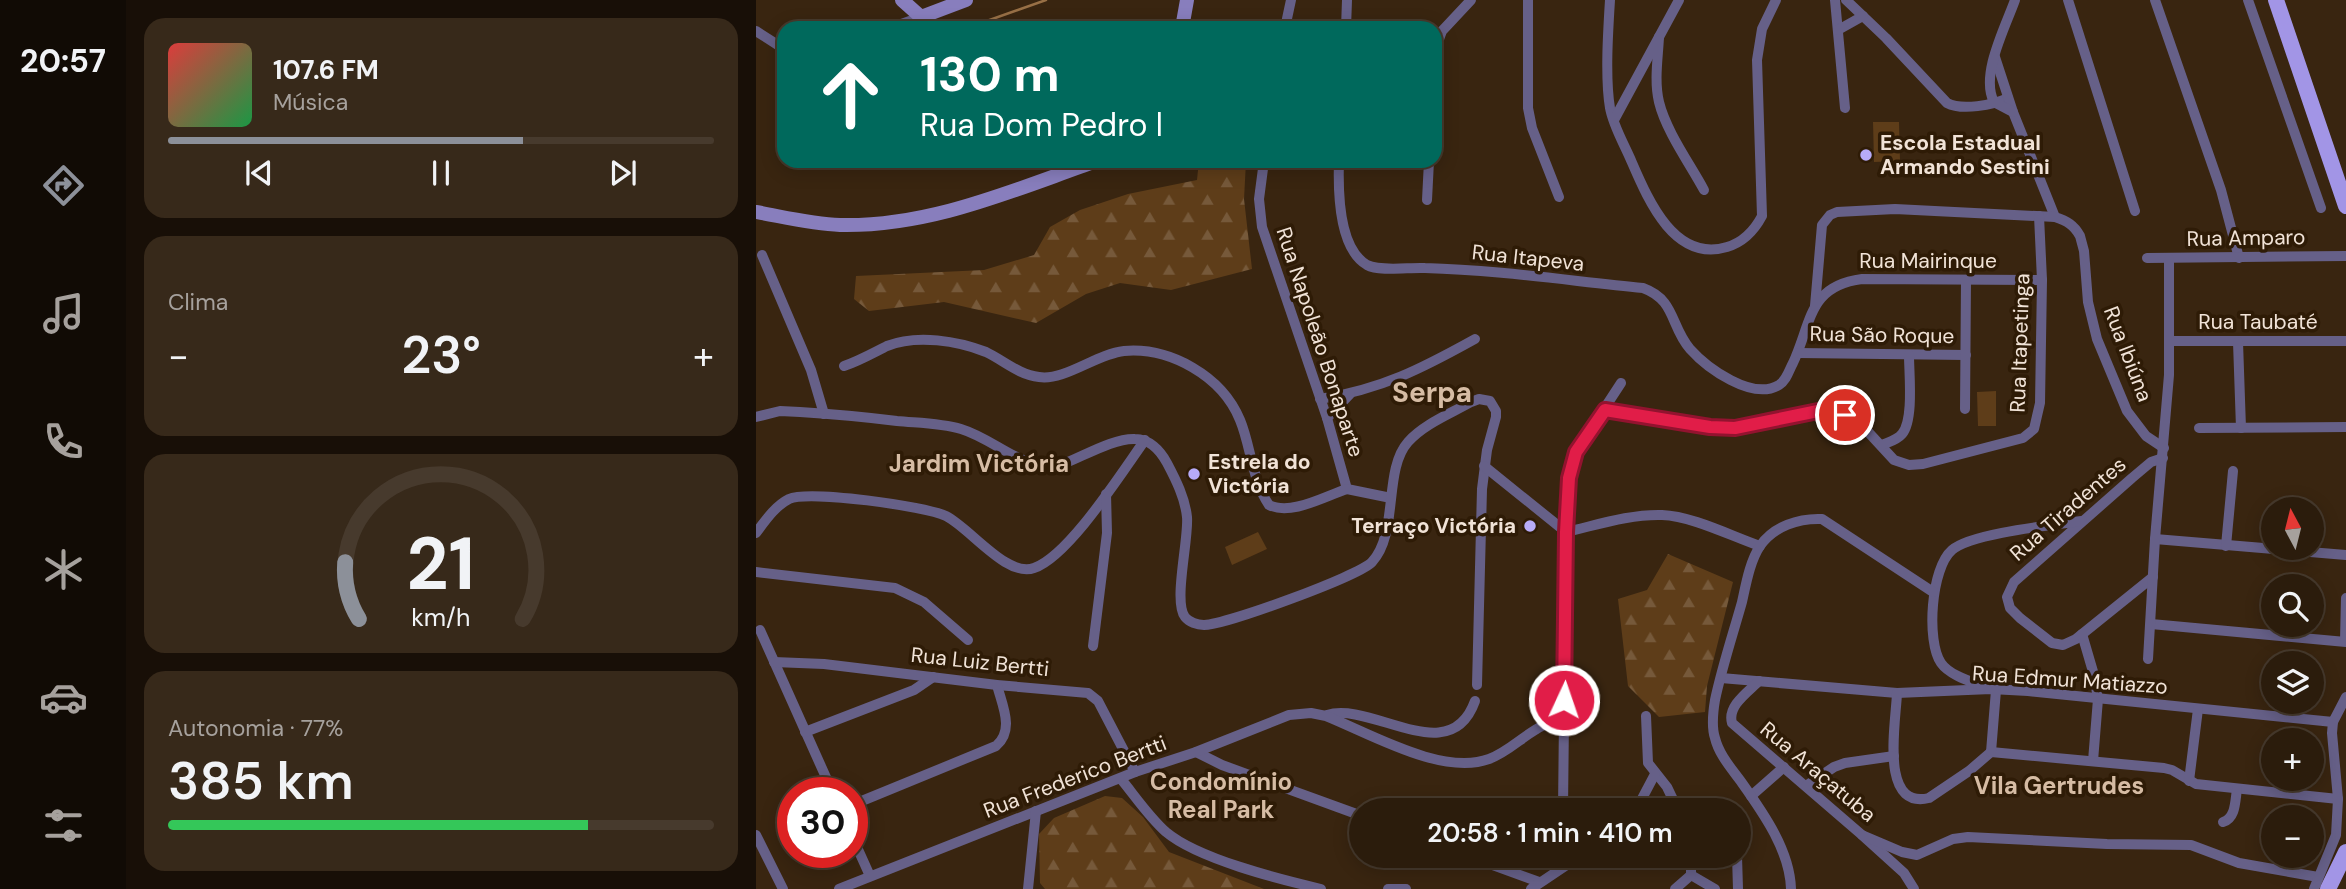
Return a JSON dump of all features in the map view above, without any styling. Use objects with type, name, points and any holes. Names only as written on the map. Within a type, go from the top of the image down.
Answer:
[{"type":"main road","points":[[2276,0],[2346,206]]},
{"type":"main road","points":[[2323,883],[2346,852]]},
{"type":"main road","points":[[2338,889],[2346,872]]},
{"type":"street","points":[[902,0],[921,17]]},
{"type":"street","points":[[910,21],[966,0]]},
{"type":"street","points":[[1183,21],[1186,0]]},
{"type":"street","points":[[1286,21],[1291,0]]},
{"type":"street","points":[[1346,21],[1347,0]]},
{"type":"street","points":[[1442,31],[1471,0]]},
{"type":"street","points":[[1528,0],[1530,118],[1559,197]]},
{"type":"street","points":[[1610,0],[1608,92],[1614,120],[1648,200],[1668,227],[1706,250],[1733,245],[1748,236],[1762,216],[1758,44],[1776,0]]},
{"type":"street","points":[[1614,120],[1679,0]]},
{"type":"street","points":[[1835,0],[1845,108]]},
{"type":"street","points":[[1846,0],[1947,103],[1960,108],[2008,98]]},
{"type":"street","points":[[1978,104],[1989,83],[1991,68],[2015,0]]},
{"type":"street","points":[[2068,0],[2135,211]]},
{"type":"street","points":[[2155,0],[2221,190],[2239,258]]},
{"type":"street","points":[[2248,0],[2321,208]]},
{"type":"street","points":[[1838,30],[1863,16]]},
{"type":"street","points":[[756,31],[777,44]]},
{"type":"street","points":[[1659,37],[1659,101],[1664,117],[1704,190]]},
{"type":"street","points":[[1815,306],[1822,225],[1830,215],[1851,210],[1895,209],[2055,217],[2012,112],[1995,57]]},
{"type":"street","points":[[1989,83],[2002,81]]},
{"type":"street","points":[[1989,83],[1994,102],[2012,112]]},
{"type":"street","points":[[756,212],[839,225],[905,222],[968,206],[1077,168]]},
{"type":"street","name":"Rua Napoleão Bonaparte","points":[[1263,168],[1259,198],[1262,227],[1327,418],[1347,489],[1391,498]]},
{"type":"street","name":"Rua Itapeva","points":[[1339,168],[1340,209],[1345,232],[1361,260],[1373,267],[1426,268],[1643,288],[1654,292],[1665,303]]},
{"type":"street","points":[[1427,200],[1429,168]]},
{"type":"street","name":"Rua Itapetinga","points":[[1882,445],[1894,460],[1900,463],[1923,464],[2005,444],[2030,434],[2038,419],[2040,403],[2042,280],[2039,216]]},
{"type":"street","name":"Rua Ibiúna","points":[[2055,217],[2075,227],[2080,236],[2091,318],[2127,411],[2163,453]]},
{"type":"street","points":[[762,255],[811,370],[824,414]]},
{"type":"street","name":"Rua Amparo","points":[[2147,258],[2346,256]]},
{"type":"street","points":[[2148,659],[2170,341],[2169,259]]},
{"type":"street","points":[[1965,409],[1966,280]]},
{"type":"street","name":"Rua Mairinque","points":[[1665,303],[1681,337],[1691,350],[1737,384],[1748,388],[1762,388],[1779,384],[1785,379],[1798,353],[1815,306],[1827,291],[1846,281],[2042,280]]},
{"type":"street","points":[[1320,399],[1350,394],[1409,375],[1475,339]]},
{"type":"street","points":[[844,366],[889,346],[915,341],[972,346],[1025,373],[1047,378],[1117,352],[1153,352],[1179,360],[1200,372],[1232,404],[1240,419],[1262,493],[1269,505],[1294,507],[1347,489]]},
{"type":"street","name":"Rua Taubaté","points":[[2170,341],[2346,341]]},
{"type":"street","points":[[2238,342],[2241,428]]},
{"type":"street","name":"Rua São Roque","points":[[1798,353],[1966,355]]},
{"type":"street","points":[[1605,410],[1710,427],[1735,428],[1798,413],[1832,411],[1858,421],[1882,445],[1900,436],[1905,429],[1909,355]]},
{"type":"street","points":[[1563,798],[1566,532],[1572,464],[1576,452],[1621,383]]},
{"type":"street","points":[[1327,418],[1350,394]]},
{"type":"street","points":[[756,417],[780,411],[959,429],[982,437],[1016,457],[1042,467],[1062,465],[1120,442],[1145,440],[1164,457],[1184,502],[1187,520],[1181,604],[1186,619],[1195,623],[1216,623],[1249,614],[1365,568],[1378,554],[1385,536],[1397,466],[1408,442],[1422,430],[1471,402],[1485,399],[1490,401],[1496,411],[1485,466],[1477,685]]},
{"type":"street","points":[[2199,428],[2346,427]]},
{"type":"street","points":[[756,533],[782,503],[803,496],[931,510],[966,528],[1007,564],[1027,570],[1047,561],[1063,546],[1106,494],[1145,440]]},
{"type":"street","name":"Rua Tiradentes","points":[[2082,634],[2058,646],[2020,618],[2010,608],[2007,597],[2014,582],[2163,453]]},
{"type":"street","points":[[1485,466],[1566,532]]},
{"type":"street","points":[[2226,546],[2233,471]]},
{"type":"street","points":[[1093,646],[1107,533],[1106,494]]},
{"type":"street","points":[[1566,532],[1648,515],[1665,515],[1760,546]]},
{"type":"street","points":[[1791,889],[1787,862],[1775,836],[1715,741],[1713,718],[1721,678],[1750,571],[1760,546],[1785,526],[1800,520],[1822,519],[1933,592]]},
{"type":"street","points":[[1991,752],[1994,690],[1951,672],[1942,665],[1935,647],[1933,592],[1937,574],[1952,550],[1963,544],[1982,538],[2084,520]]},
{"type":"street","points":[[2049,526],[2057,544]]},
{"type":"street","points":[[2155,539],[2346,555]]},
{"type":"street","points":[[756,572],[895,587],[924,602],[968,640]]},
{"type":"street","points":[[2093,761],[2098,699],[2082,634],[2153,577]]},
{"type":"street","points":[[2151,624],[2346,641],[2346,598]]},
{"type":"street","points":[[760,630],[826,777]]},
{"type":"street","name":"Rua Luiz Bertti","points":[[774,662],[824,664],[1092,695],[1107,716],[1135,772]]},
{"type":"street","points":[[805,732],[914,690],[933,677]]},
{"type":"street","name":"Rua Edmur Matiazzo","points":[[1721,678],[1897,693],[1994,690],[2333,722]]},
{"type":"street","name":"Rua Araçatuba","points":[[1759,681],[1735,705],[1731,712],[1732,723],[1862,835],[1903,873],[1914,889]]},
{"type":"street","points":[[868,798],[996,746],[1003,740],[1007,728],[997,685]]},
{"type":"street","points":[[1897,693],[1894,756],[1897,781],[1902,792],[1909,798],[1929,798],[1991,752],[2164,768],[2196,784],[2338,799]]},
{"type":"street","points":[[2314,889],[2323,883],[2336,835],[2338,799],[2333,722],[2346,697]]},
{"type":"street","name":"Rua Frederico Bertti","points":[[1326,716],[1345,713],[1409,730],[1438,732],[1458,726],[1467,719],[1475,701]]},
{"type":"street","points":[[2189,781],[2198,709]]},
{"type":"street","name":"Rua Frederico Bertti","points":[[839,889],[1135,772],[1196,752],[1289,715],[1311,713],[1326,716],[1429,758],[1456,763],[1489,759],[1536,729],[1564,717]]},
{"type":"street","points":[[1646,716],[1647,756],[1672,798]]},
{"type":"street","points":[[1196,752],[1222,765],[1349,811]]},
{"type":"street","points":[[1806,786],[1845,763],[1894,756]]},
{"type":"street","points":[[1751,796],[1784,767]]},
{"type":"street","points":[[1643,798],[1656,774]]},
{"type":"street","points":[[1121,779],[1166,832],[1187,845],[1217,858],[1321,889]]},
{"type":"street","points":[[2223,822],[2228,821],[2232,815],[2237,789]]},
{"type":"street","points":[[1028,889],[1036,811]]},
{"type":"street","points":[[756,835],[783,889]]},
{"type":"street","points":[[1862,835],[1902,852],[1917,855],[1953,839],[1968,837],[2191,845],[2239,863],[2323,883]]},
{"type":"street","points":[[866,868],[870,876]]},
{"type":"street","points":[[1496,868],[1535,885],[1554,868]]},
{"type":"street","points":[[1675,889],[1691,875],[1691,868]]},
{"type":"street","points":[[1737,868],[1738,889]]},
{"type":"street","points":[[1691,875],[1715,889]]},
{"type":"street","points":[[1388,889],[1406,889]]},
{"type":"green space","points":[[1873,122],[1899,122],[1900,161],[1874,162]]},
{"type":"green space","points":[[1198,168],[1246,168],[1244,199],[1252,269],[1171,290],[1120,283],[1086,294],[1036,323],[944,302],[869,311],[854,299],[856,276],[984,270],[1034,255],[1050,227],[1080,210],[1128,194],[1197,180]]},
{"type":"green space","points":[[1996,391],[1996,426],[1978,426],[1977,392]]},
{"type":"green space","points":[[1258,532],[1267,549],[1232,565],[1225,547]]},
{"type":"green space","points":[[1668,554],[1733,582],[1707,686],[1705,712],[1659,717],[1628,686],[1618,599],[1647,590]]},
{"type":"green space","points":[[1105,796],[1122,798],[1143,817],[1169,852],[1264,889],[1045,889],[1040,883],[1039,834],[1054,818]]},
{"type":"waterway","points":[[987,21],[1046,0]]},
{"type":"place","name":"Escola Estadual Armando Sestini","points":[[1866,155]]},
{"type":"place","name":"Estrela do Victória","points":[[1194,474]]},
{"type":"place","name":"Terraço Victória","points":[[1530,526]]},
{"type":"district","name":"Serpa","points":[[1432,392]]},
{"type":"district","name":"Jardim Victória","points":[[979,464]]},
{"type":"district","name":"Vila Gertrudes","points":[[2059,786]]},
{"type":"district","name":"Condomínio Real Park","points":[[1221,796]]},
{"type":"route","points":[[1564,700],[1569,478],[1576,452],[1605,410],[1710,427],[1735,428],[1798,413],[1832,411],[1845,415]]}]
